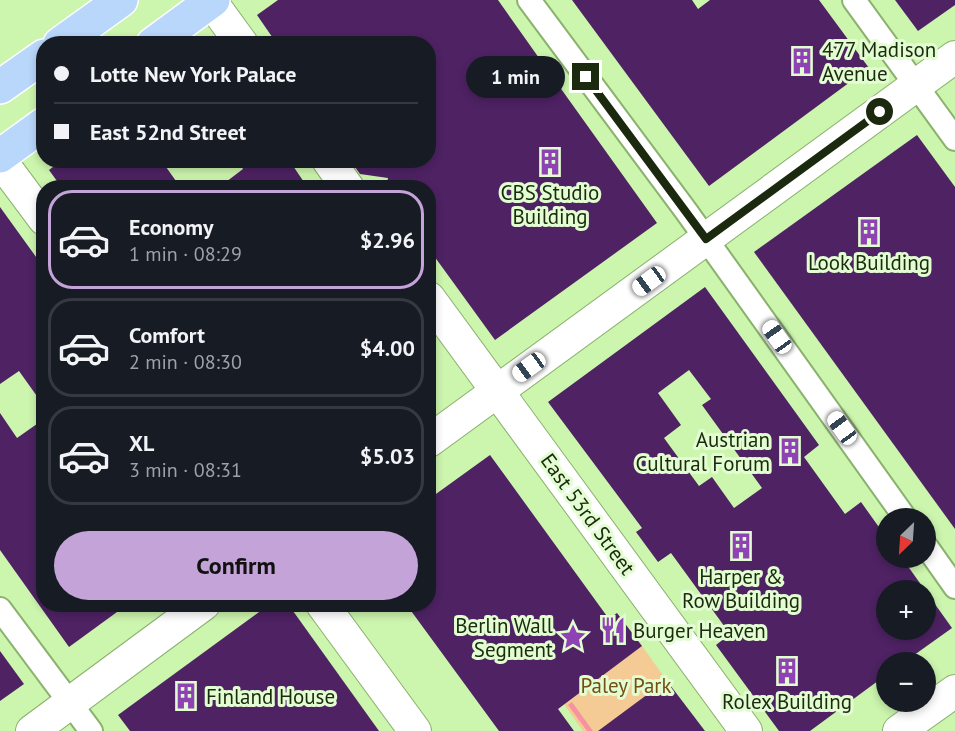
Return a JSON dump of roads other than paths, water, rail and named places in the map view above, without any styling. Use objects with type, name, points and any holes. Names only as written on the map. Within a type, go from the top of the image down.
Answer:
[{"type":"main road","points":[[71,36],[121,0]]},
{"type":"main road","points":[[164,36],[211,1],[236,36]]},
{"type":"main road","points":[[436,436],[955,57]]},
{"type":"main road","points":[[0,87],[36,62]]},
{"type":"main road","points":[[36,130],[0,158],[36,208]]},
{"type":"main road","name":"East 53rd Street","points":[[436,308],[746,731]]},
{"type":"main road","points":[[32,731],[193,612]]},
{"type":"main road","points":[[328,612],[415,731]]},
{"type":"main road","points":[[899,731],[955,691]]},
{"type":"street","points":[[529,0],[706,239],[898,508]]},
{"type":"street","points":[[854,0],[955,139]]},
{"type":"street","points":[[936,560],[955,587]]},
{"type":"street","points":[[0,609],[91,731]]},
{"type":"place","name":"477 Madison Avenue","points":[[802,61]]},
{"type":"place","name":"CBS Studio Building","points":[[550,162]]},
{"type":"place","name":"Look Building","points":[[869,232]]},
{"type":"place","name":"Austrian Cultural Forum","points":[[790,451]]},
{"type":"place","name":"Harper & Row Building","points":[[741,546]]},
{"type":"place","name":"Burger Heaven","points":[[613,630]]},
{"type":"place","name":"Berlin Wall Segment","points":[[573,637]]},
{"type":"place","name":"Rolex Building","points":[[787,671]]},
{"type":"place","name":"Finland House","points":[[186,696]]},
{"type":"park label","name":"Paley Park","points":[[626,685]]}]
